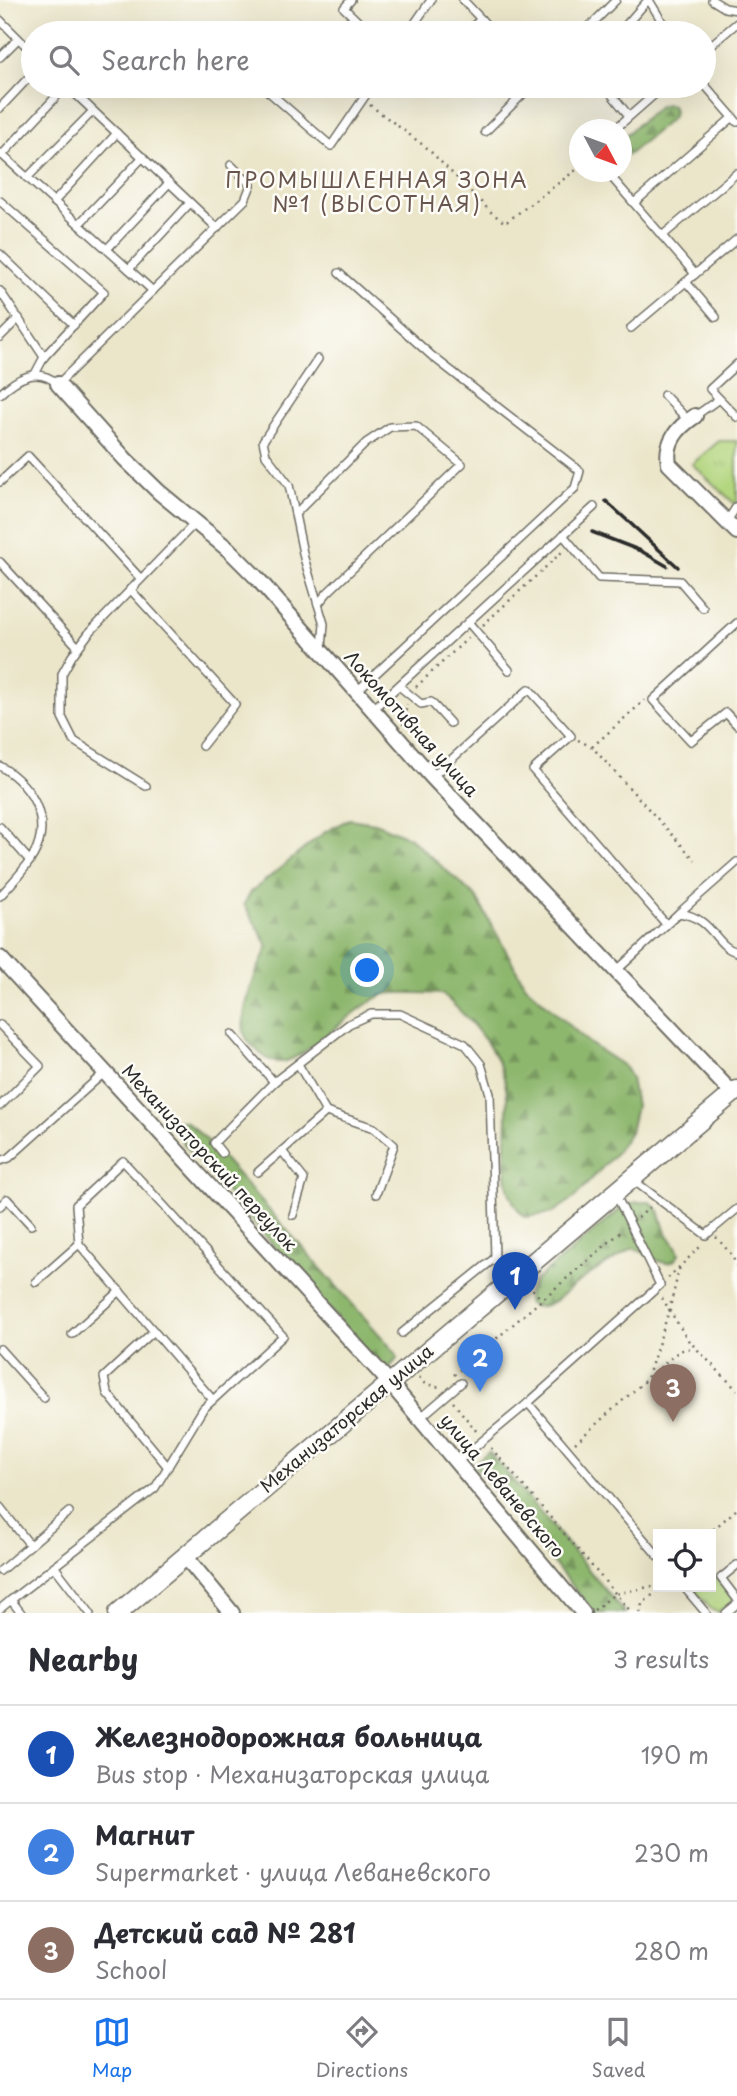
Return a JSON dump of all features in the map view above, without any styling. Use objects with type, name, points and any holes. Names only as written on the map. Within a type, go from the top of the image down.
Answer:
[{"type":"street","name":"Локомотивная улица","points":[[58,384],[125,460],[257,578],[432,777],[615,972],[735,1092]]},
{"type":"street","points":[[692,418],[675,433],[670,443],[669,464],[732,527]]},
{"type":"street","name":"Механизаторский переулок","points":[[0,958],[390,1383]]},
{"type":"street","name":"Механизаторская улица","points":[[117,1613],[735,1092]]},
{"type":"street","name":"улица Леваневского","points":[[390,1383],[583,1613]]},
{"type":"street","points":[[186,1556],[232,1613]]},
{"type":"lane","points":[[351,0],[344,8],[358,21]]},
{"type":"lane","points":[[416,21],[431,0]]},
{"type":"lane","points":[[463,0],[481,19]]},
{"type":"lane","points":[[595,21],[616,0]]},
{"type":"lane","points":[[630,21],[648,0],[661,21]]},
{"type":"lane","points":[[712,0],[725,8],[737,10]]},
{"type":"lane","points":[[0,20],[21,41]]},
{"type":"lane","points":[[716,41],[737,23]]},
{"type":"lane","points":[[0,57],[18,38]]},
{"type":"lane","points":[[0,108],[21,85]]},
{"type":"lane","points":[[55,98],[1,154],[153,291]]},
{"type":"lane","points":[[80,98],[217,228]]},
{"type":"lane","points":[[276,98],[331,146],[363,99]]},
{"type":"lane","points":[[485,132],[519,98]]},
{"type":"lane","points":[[615,98],[629,116]]},
{"type":"lane","points":[[626,119],[650,98]]},
{"type":"lane","points":[[634,203],[735,120],[716,98]]},
{"type":"lane","points":[[27,178],[93,110]]},
{"type":"lane","points":[[54,202],[117,133]]},
{"type":"lane","points":[[79,224],[142,157]]},
{"type":"lane","points":[[0,394],[15,380],[35,374],[51,378],[58,384],[217,228],[245,200],[251,185],[231,165]]},
{"type":"lane","points":[[662,236],[737,173]]},
{"type":"lane","points":[[616,182],[695,274]]},
{"type":"lane","points":[[107,249],[169,183]]},
{"type":"lane","points":[[0,201],[104,292],[44,357],[35,374]]},
{"type":"lane","points":[[129,269],[190,203]]},
{"type":"lane","points":[[631,328],[737,239]]},
{"type":"lane","points":[[0,254],[74,325]]},
{"type":"lane","points":[[339,273],[432,356],[580,471],[575,488],[356,692]]},
{"type":"lane","points":[[686,282],[716,317]]},
{"type":"lane","points":[[0,290],[44,357]]},
{"type":"lane","points":[[0,337],[19,318]]},
{"type":"lane","points":[[317,359],[263,441],[266,455],[289,485],[304,558],[324,624],[322,653]]},
{"type":"lane","points":[[737,364],[710,389],[737,417]]},
{"type":"lane","points":[[664,395],[692,418],[719,399]]},
{"type":"lane","points":[[295,514],[366,443],[390,428],[416,426],[462,464],[318,604]]},
{"type":"lane","points":[[0,482],[28,456],[140,578]]},
{"type":"lane","points":[[732,527],[737,506]]},
{"type":"lane","points":[[372,711],[594,507]]},
{"type":"lane","points":[[146,786],[74,741],[62,718],[62,674],[78,647],[140,578],[197,522]]},
{"type":"lane","points":[[563,535],[600,578],[680,581],[703,608]]},
{"type":"lane","points":[[0,562],[78,647]]},
{"type":"lane","points":[[130,589],[235,704],[202,746]]},
{"type":"lane","points":[[468,622],[509,670]]},
{"type":"lane","points":[[737,623],[653,699],[691,741],[726,713],[737,725]]},
{"type":"lane","points":[[399,686],[421,704],[431,702],[450,723]]},
{"type":"lane","points":[[432,777],[529,689],[571,736],[533,770],[666,924]]},
{"type":"lane","points":[[0,766],[34,797],[43,830],[30,861],[0,896]]},
{"type":"lane","points":[[0,827],[30,861]]},
{"type":"lane","points":[[615,972],[737,862]]},
{"type":"lane","points":[[679,913],[700,919],[726,947],[737,952]]},
{"type":"lane","points":[[222,1153],[214,1143],[274,1082],[349,1024],[378,1013],[400,1014],[465,1044],[481,1064],[490,1094],[495,1258],[516,1277]]},
{"type":"lane","points":[[0,1025],[40,1066],[0,1106]]},
{"type":"lane","points":[[232,1034],[274,1082]]},
{"type":"lane","points":[[298,1064],[326,1112],[374,1128],[394,1145],[376,1194]]},
{"type":"lane","points":[[0,1161],[9,1158],[105,1072]]},
{"type":"lane","points":[[258,1172],[326,1112]]},
{"type":"lane","points":[[282,1151],[304,1179],[293,1215]]},
{"type":"lane","points":[[0,1609],[155,1488],[203,1409],[213,1400],[283,1336],[123,1161],[76,1205],[79,1244],[213,1400]]},
{"type":"lane","points":[[632,1179],[706,1235],[737,1209]]},
{"type":"lane","points":[[457,1462],[528,1403],[658,1287],[615,1193]]},
{"type":"lane","points":[[0,1206],[8,1199],[31,1225]]},
{"type":"lane","points":[[36,1282],[79,1244]]},
{"type":"lane","points":[[402,1333],[495,1258]]},
{"type":"lane","points":[[72,1334],[120,1291]]},
{"type":"lane","points":[[155,1331],[104,1377],[107,1393],[168,1467]]},
{"type":"lane","points":[[0,1349],[44,1398]]},
{"type":"lane","points":[[420,1418],[461,1383]]},
{"type":"lane","points":[[528,1403],[653,1550]]},
{"type":"lane","points":[[0,1507],[30,1545]]},
{"type":"lane","points":[[0,1571],[69,1512]]},
{"type":"lane","points":[[54,1566],[90,1613]]},
{"type":"lane","points":[[737,1566],[721,1578],[737,1598]]},
{"type":"lane","points":[[690,1592],[706,1613]]},
{"type":"lane","points":[[11,1600],[21,1613]]},
{"type":"lane","points":[[726,1613],[737,1604]]},
{"type":"path","points":[[363,99],[427,148],[505,223],[569,175]]},
{"type":"path","points":[[592,747],[646,699],[653,699]]},
{"type":"path","points":[[571,736],[592,747],[695,860]]},
{"type":"path","points":[[713,1235],[731,1254],[737,1266]]},
{"type":"path","points":[[705,1243],[658,1287],[669,1311],[694,1347],[737,1390]]},
{"type":"path","points":[[647,1379],[680,1266]]},
{"type":"path","points":[[516,1277],[542,1300]]},
{"type":"path","points":[[568,1450],[679,1351],[694,1347]]},
{"type":"path","points":[[409,1367],[425,1384],[440,1387]]},
{"type":"path","points":[[714,1529],[737,1509]]},
{"type":"path","points":[[590,1613],[615,1594],[653,1587]]},
{"type":"path","points":[[640,1613],[642,1604],[654,1592]]},
{"type":"green space","points":[[672,105],[672,118],[632,152],[632,129],[659,106]]},
{"type":"green space","points":[[719,441],[737,441],[737,506],[692,464]]},
{"type":"green space","points":[[349,819],[375,823],[410,838],[476,897],[525,985],[589,1043],[624,1066],[631,1078],[636,1106],[630,1132],[614,1155],[574,1198],[552,1213],[526,1217],[514,1204],[508,1187],[506,1168],[506,1086],[501,1069],[476,1028],[442,994],[403,992],[383,995],[290,1060],[271,1060],[249,1042],[245,1034],[245,1009],[268,946],[244,904],[251,892],[325,832]]},
{"type":"green space","points":[[179,1121],[185,1121],[205,1138],[395,1352],[398,1358],[389,1368],[382,1369],[183,1143],[175,1125]]},
{"type":"green space","points":[[637,1202],[650,1202],[659,1211],[665,1230],[679,1254],[675,1260],[664,1263],[633,1248],[584,1278],[558,1299],[538,1307],[529,1304],[529,1291],[535,1281],[623,1207]]},
{"type":"green space","points":[[489,1452],[625,1613],[594,1613],[473,1464]]},
{"type":"green space","points":[[716,1577],[732,1597],[732,1602],[718,1612],[712,1610],[696,1592],[716,1592]]},
{"type":"railway","points":[[606,501],[678,567]]},
{"type":"railway","points":[[592,532],[641,551],[667,566]]},
{"type":"place","name":"Железнодорожная больница","points":[[515,1310]]},
{"type":"place","name":"Магнит","points":[[480,1392]]},
{"type":"place","name":"Детский сад № 281","points":[[673,1422]]},
{"type":"district","name":"ПРОМЫШЛЕННАЯ ЗОНА №1 (ВЫСОТНАЯ)","points":[[377,193]]}]
